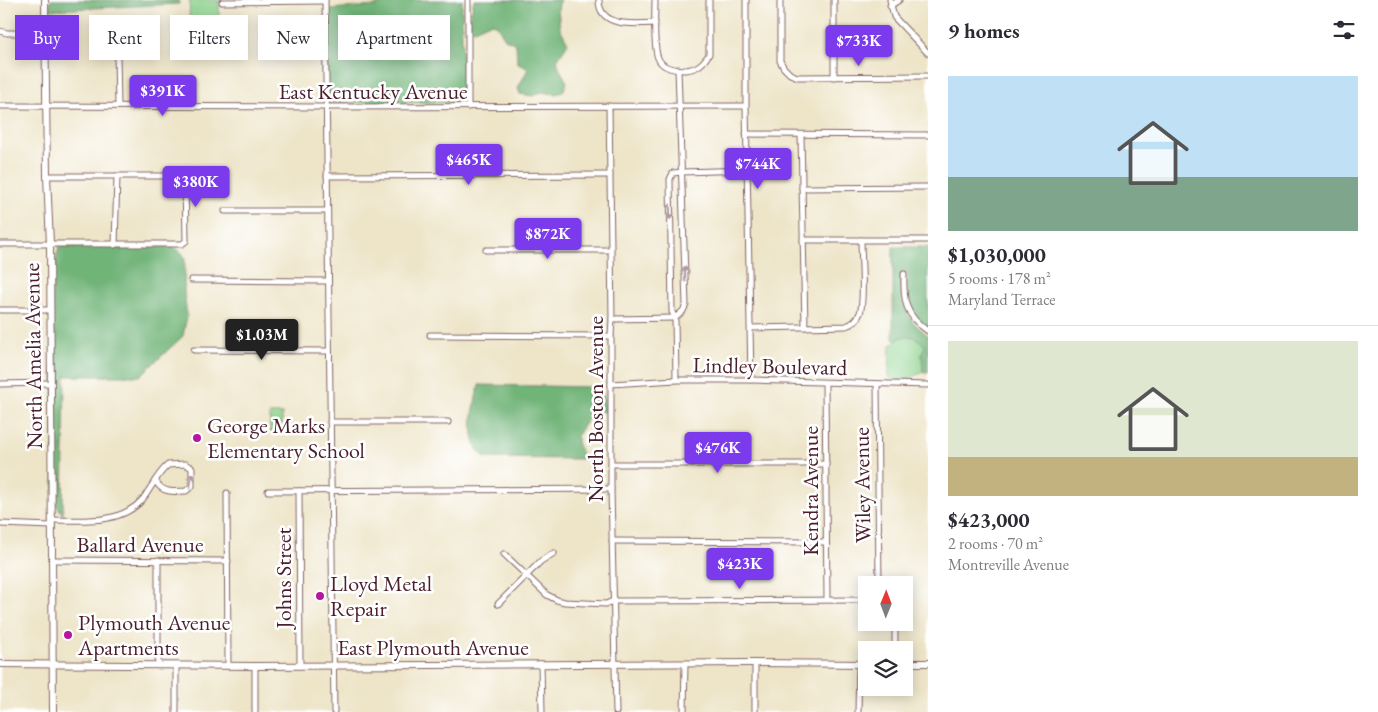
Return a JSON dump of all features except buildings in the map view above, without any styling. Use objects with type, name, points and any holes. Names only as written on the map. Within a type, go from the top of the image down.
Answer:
[{"type":"main road","name":"North Amelia Avenue","points":[[45,0],[45,15]]},
{"type":"main road","name":"North Amelia Avenue","points":[[45,60],[50,244],[53,712]]},
{"type":"main road","points":[[913,664],[928,663]]},
{"type":"main road","name":"East Plymouth Avenue","points":[[0,664],[255,666],[858,664]]},
{"type":"street","points":[[222,2],[325,0],[334,712]]},
{"type":"street","points":[[468,0],[468,106]]},
{"type":"street","points":[[598,0],[600,10],[606,18],[614,22],[655,23]]},
{"type":"street","points":[[655,0],[658,59],[665,66],[678,69],[697,68],[710,54],[709,0]]},
{"type":"street","points":[[746,0],[746,134],[751,380]]},
{"type":"street","points":[[780,0],[780,61],[790,74],[834,77],[928,76]]},
{"type":"street","points":[[834,0],[834,77]]},
{"type":"street","points":[[899,0],[890,3],[894,17],[928,53]]},
{"type":"street","points":[[0,31],[15,33]]},
{"type":"street","points":[[117,60],[118,106]]},
{"type":"street","points":[[612,319],[675,318],[683,311],[686,305],[678,69]]},
{"type":"street","name":"East Kentucky Avenue","points":[[0,106],[746,106]]},
{"type":"street","name":"North Boston Avenue","points":[[609,106],[612,319],[611,489],[616,712]]},
{"type":"street","points":[[746,134],[928,135]]},
{"type":"street","points":[[801,135],[805,327]]},
{"type":"street","points":[[676,380],[675,318],[672,312],[670,179],[673,173],[748,170]]},
{"type":"street","points":[[327,176],[610,175]]},
{"type":"street","points":[[0,244],[182,244],[186,241],[185,176],[47,176]]},
{"type":"street","points":[[115,245],[117,176]]},
{"type":"street","points":[[802,188],[928,187]]},
{"type":"street","points":[[225,212],[328,211]]},
{"type":"street","points":[[803,240],[928,240]]},
{"type":"street","points":[[751,328],[850,325],[857,319],[862,302],[861,240]]},
{"type":"street","points":[[486,250],[610,250]]},
{"type":"street","points":[[904,274],[904,294],[908,310],[915,321],[928,331]]},
{"type":"street","points":[[191,280],[328,281]]},
{"type":"street","points":[[0,310],[50,310]]},
{"type":"street","points":[[430,335],[611,336]]},
{"type":"street","points":[[194,350],[330,351]]},
{"type":"street","name":"Lindley Boulevard","points":[[611,384],[676,380],[751,380],[928,385]]},
{"type":"street","points":[[0,384],[51,383]]},
{"type":"street","name":"Kendra Avenue","points":[[825,383],[827,599]]},
{"type":"street","name":"Wiley Avenue","points":[[877,384],[879,576]]},
{"type":"street","points":[[330,422],[448,422]]},
{"type":"street","points":[[0,524],[92,520],[118,515],[134,508],[168,465],[184,464],[192,468],[192,486],[190,490],[170,491],[160,489],[148,492]]},
{"type":"street","points":[[611,464],[826,464]]},
{"type":"street","points":[[156,481],[160,489]]},
{"type":"street","points":[[268,491],[611,489]]},
{"type":"street","name":"Johns Street","points":[[299,491],[300,665]]},
{"type":"street","points":[[227,493],[228,665]]},
{"type":"street","points":[[612,541],[826,542]]},
{"type":"street","points":[[498,604],[541,561],[554,553]]},
{"type":"street","points":[[504,554],[547,595],[565,602],[606,604],[613,601],[858,600]]},
{"type":"street","name":"Ballard Avenue","points":[[53,560],[228,560]]},
{"type":"street","points":[[158,560],[158,665]]},
{"type":"street","points":[[755,663],[755,712]]},
{"type":"street","points":[[541,664],[542,712]]},
{"type":"street","points":[[684,712],[685,664]]},
{"type":"street","points":[[176,665],[176,712]]},
{"type":"street","points":[[255,666],[255,712]]},
{"type":"street","points":[[858,696],[858,712]]},
{"type":"green space","points":[[50,0],[179,0],[179,4],[50,10]]},
{"type":"green space","points":[[190,0],[219,0],[219,15],[189,15]]},
{"type":"green space","points":[[378,0],[462,0],[462,102],[328,103],[327,9],[377,6]]},
{"type":"green space","points":[[474,0],[560,0],[558,9],[560,28],[568,43],[557,60],[567,82],[563,92],[555,94],[541,92],[533,96],[520,94],[518,88],[528,69],[517,62],[516,44],[505,39],[496,24],[490,23],[474,30],[470,27]]},
{"type":"green space","points":[[59,246],[174,247],[181,252],[185,259],[184,292],[187,316],[183,336],[140,376],[65,376],[63,515],[55,503],[54,486],[52,279]]},
{"type":"green space","points":[[893,247],[928,247],[928,328],[911,309],[908,297],[907,272],[902,272],[902,291],[908,314],[919,328],[928,335],[928,372],[923,372],[922,354],[925,346],[922,343],[908,336],[897,340],[893,339]]},
{"type":"green space","points":[[901,337],[917,338],[925,346],[922,354],[923,372],[905,382],[900,382],[889,377],[890,346]]},
{"type":"green space","points":[[479,385],[600,387],[603,393],[606,413],[597,409],[584,424],[577,436],[583,459],[485,458],[474,442],[472,426]]},
{"type":"green space","points":[[270,414],[282,414],[282,432],[270,432]]},
{"type":"place","name":"George Marks Elementary School","points":[[197,438]]},
{"type":"place","name":"Lloyd Metal Repair","points":[[320,596]]},
{"type":"place","name":"Plymouth Avenue Apartments","points":[[68,635]]}]
